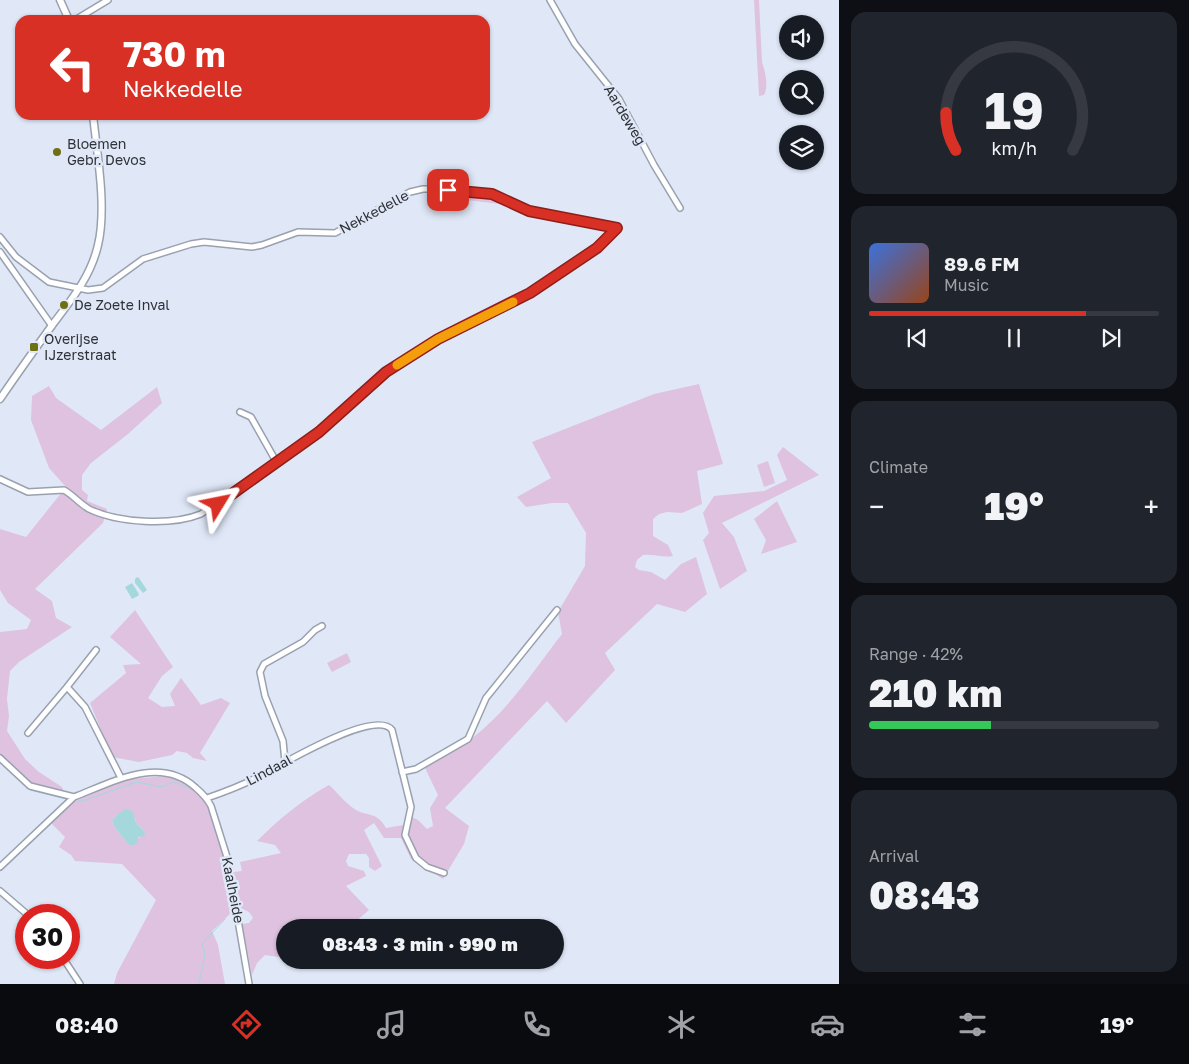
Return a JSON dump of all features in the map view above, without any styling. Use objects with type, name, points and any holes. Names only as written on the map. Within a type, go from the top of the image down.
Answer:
[{"type":"street","points":[[60,0],[67,15]]},
{"type":"street","points":[[84,15],[108,0]]},
{"type":"street","name":"Aardeweg","points":[[550,0],[575,44],[619,99],[654,165],[680,208]]},
{"type":"street","points":[[0,399],[80,289],[93,263],[98,245],[101,221],[101,196],[93,120]]},
{"type":"street","name":"Nekkedelle","points":[[0,237],[16,257],[43,279],[49,282],[71,285],[80,289],[96,290],[103,288],[143,259],[191,244],[204,242],[262,246],[298,232],[335,233],[410,192],[423,189],[461,190],[492,194],[529,211],[617,228],[597,248],[530,293],[438,339],[386,372],[319,432],[277,462]]},
{"type":"street","points":[[0,252],[52,326]]},
{"type":"street","points":[[0,479],[28,492],[64,490],[88,509],[104,514],[133,520],[163,522],[186,520],[201,514],[277,462],[251,416],[240,412]]},
{"type":"street","points":[[402,772],[416,770],[468,739],[486,698],[556,610]]},
{"type":"street","points":[[285,762],[283,741],[265,696],[260,672],[264,664],[303,642],[322,626]]},
{"type":"street","points":[[28,733],[96,650]]},
{"type":"street","points":[[67,687],[85,707],[121,778]]},
{"type":"street","name":"Lindaal","points":[[207,798],[230,791],[328,739],[341,734],[384,725],[389,726],[392,730],[411,807],[405,835],[416,858],[427,867],[444,873]]},
{"type":"street","points":[[0,758],[30,786],[74,797]]},
{"type":"street","points":[[0,867],[74,797],[121,778],[147,773],[171,773],[182,777],[207,798]]},
{"type":"street","name":"Kaalheide","points":[[207,798],[227,857],[249,984]]},
{"type":"street","points":[[0,892],[15,904]]},
{"type":"street","points":[[70,969],[80,984]]},
{"type":"shaded area","points":[[754,0],[759,0],[762,62],[766,83],[764,95],[759,96]]},
{"type":"shaded area","points":[[437,192],[492,196],[528,212],[524,214],[500,204],[449,198]]},
{"type":"shaded area","points":[[699,384],[723,464],[697,471],[702,504],[682,513],[667,512],[659,514],[653,519],[653,536],[668,545],[673,556],[643,555],[637,560],[635,567],[639,570],[651,572],[665,580],[681,564],[696,557],[707,594],[685,612],[657,604],[605,653],[615,670],[566,723],[547,701],[445,808],[469,826],[464,844],[443,879],[411,859],[401,838],[384,838],[374,823],[364,830],[382,866],[375,871],[369,867],[369,858],[366,854],[349,854],[346,861],[348,866],[364,871],[366,876],[346,886],[369,910],[358,919],[276,919],[276,957],[265,955],[257,963],[252,975],[242,924],[249,923],[253,918],[249,912],[241,908],[234,872],[242,871],[240,862],[281,853],[275,845],[257,841],[291,810],[329,785],[352,807],[376,817],[386,828],[409,824],[410,816],[418,820],[427,829],[433,826],[430,808],[438,795],[425,768],[471,739],[497,716],[520,690],[562,634],[558,612],[585,566],[586,533],[568,503],[552,503],[526,507],[517,497],[551,478],[532,442],[654,394]]},
{"type":"shaded area","points":[[49,386],[56,398],[101,430],[157,387],[162,403],[128,434],[91,463],[82,475],[82,490],[88,495],[87,501],[107,509],[103,523],[35,589],[52,601],[56,618],[72,627],[19,662],[10,671],[7,699],[9,716],[7,731],[25,759],[39,772],[62,787],[65,794],[34,787],[0,754],[0,632],[27,629],[31,620],[8,603],[0,590],[0,529],[26,537],[66,487],[49,468],[31,420],[32,396]]},
{"type":"shaded area","points":[[783,447],[819,475],[722,523],[734,537],[747,571],[720,589],[703,540],[709,533],[703,513],[714,496],[764,491],[787,480],[777,455]]},
{"type":"shaded area","points":[[768,461],[775,483],[764,487],[757,465]]},
{"type":"shaded area","points":[[777,501],[797,542],[761,554],[766,540],[754,519]]},
{"type":"shaded area","points":[[137,577],[147,590],[143,593],[135,583]]},
{"type":"shaded area","points":[[132,583],[139,594],[132,599],[125,587]]},
{"type":"shaded area","points":[[135,610],[173,667],[162,676],[148,698],[162,707],[175,706],[170,694],[181,678],[201,705],[221,698],[230,703],[200,753],[207,761],[193,758],[187,753],[177,751],[172,755],[139,762],[112,757],[90,703],[126,673],[123,665],[141,664],[110,637]]},
{"type":"shaded area","points":[[347,653],[351,662],[332,672],[327,663]]},
{"type":"shaded area","points":[[168,776],[180,780],[205,799],[225,860],[234,910],[212,931],[218,945],[225,984],[114,984],[117,973],[156,900],[122,864],[75,861],[71,855],[59,847],[65,837],[51,823],[74,802],[100,789],[127,779]],"holes":[[[118,814],[135,818],[136,823],[145,832],[130,846],[112,821]]]},
{"type":"shaded area","points":[[126,809],[133,812],[136,823],[145,832],[144,836],[138,837],[138,843],[130,846],[112,821]]},
{"type":"waterway","points":[[0,762],[30,790],[66,799]]},
{"type":"waterway","points":[[77,801],[83,801],[136,782],[162,787],[174,782],[198,793]]},
{"type":"waterway","points":[[199,984],[205,953],[202,944],[225,919]]},
{"type":"slow traffic","points":[[397,365],[438,339],[513,302]]},
{"type":"place","name":"Bloemen Gebr. Devos","points":[[57,152]]},
{"type":"place","name":"De Zoete Inval","points":[[64,305]]},
{"type":"place","name":"Overijse IJzerstraat","points":[[34,347]]},
{"type":"route","points":[[218,504],[319,432],[386,372],[438,339],[530,293],[597,248],[617,228],[529,211],[492,194],[448,190]]}]
